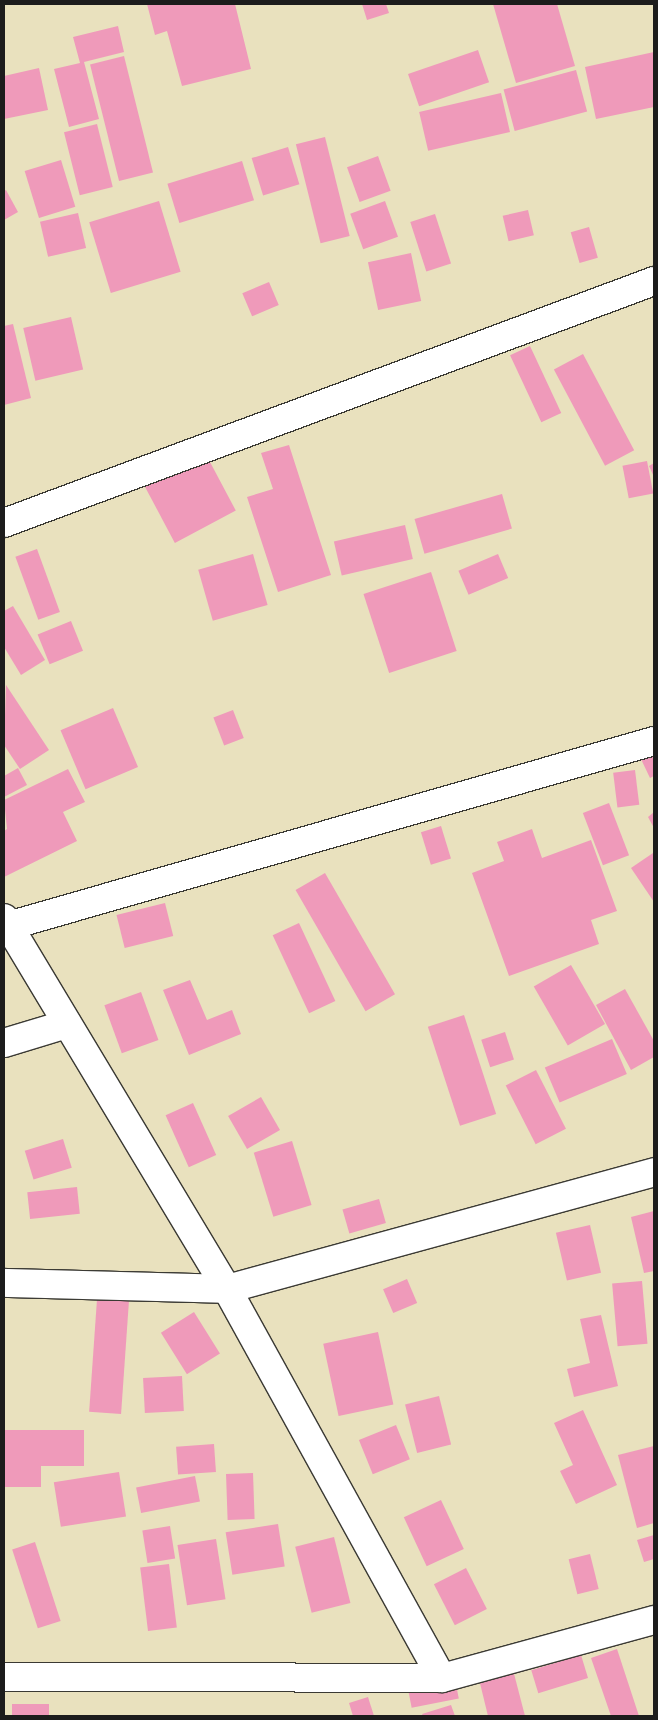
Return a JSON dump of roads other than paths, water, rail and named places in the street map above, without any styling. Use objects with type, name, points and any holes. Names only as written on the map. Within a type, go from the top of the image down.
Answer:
[{"type":"street","points":[[4,523],[654,281]]},
{"type":"street","points":[[442,1678],[227,1289],[6,922],[654,741]]},
{"type":"street","points":[[4,1043],[67,1024]]},
{"type":"street","points":[[4,1283],[227,1289],[654,1172]]},
{"type":"street","points":[[4,1677],[442,1678],[654,1620]]}]
